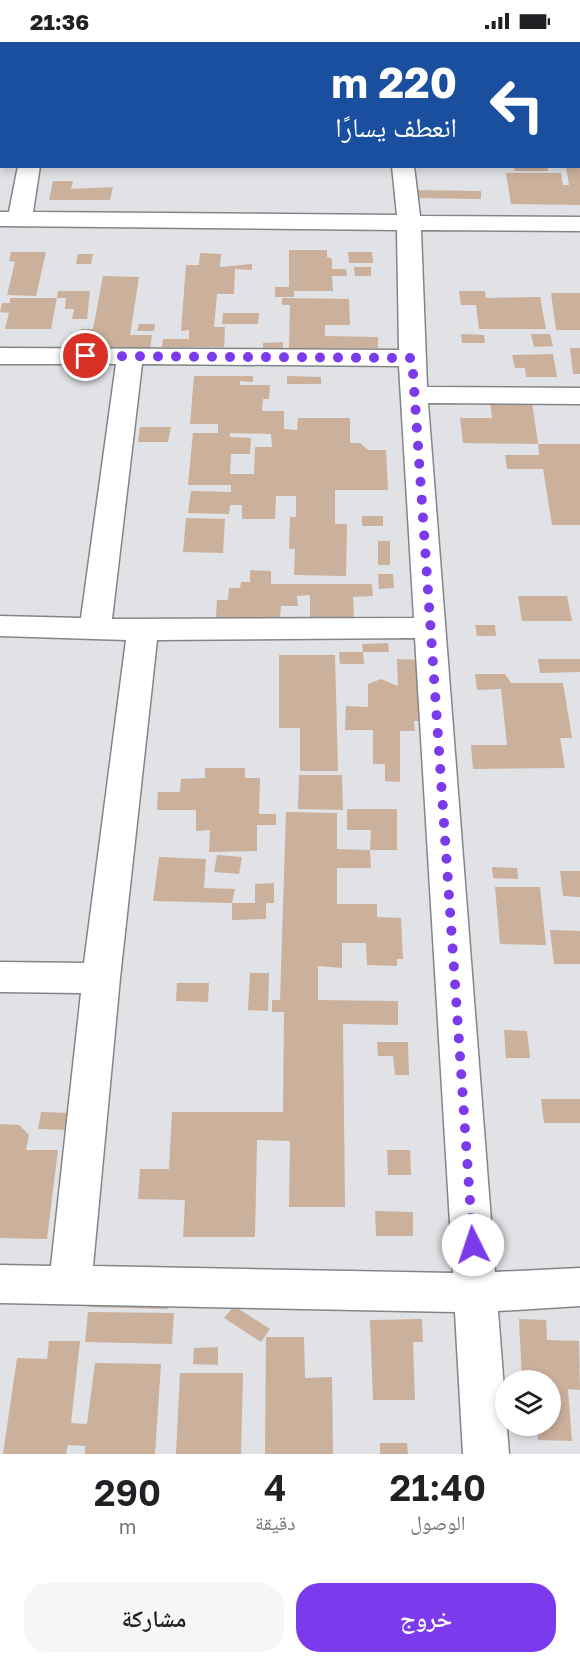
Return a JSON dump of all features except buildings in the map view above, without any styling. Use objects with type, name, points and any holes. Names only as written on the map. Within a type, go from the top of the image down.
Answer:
[{"type":"street","points":[[28,168],[10,219],[580,224]]},
{"type":"street","points":[[403,168],[409,221],[412,358],[486,1454]]},
{"type":"street","points":[[0,356],[412,358]]},
{"type":"street","points":[[94,629],[129,356]]},
{"type":"street","points":[[415,395],[580,396]]},
{"type":"street","points":[[0,626],[143,630],[431,628]]},
{"type":"street","points":[[70,1286],[101,978],[143,630]]},
{"type":"street","points":[[0,976],[101,978]]},
{"type":"street","points":[[0,1284],[476,1293],[580,1287]]},
{"type":"route","points":[[86,356],[412,358],[473,1245]]}]
